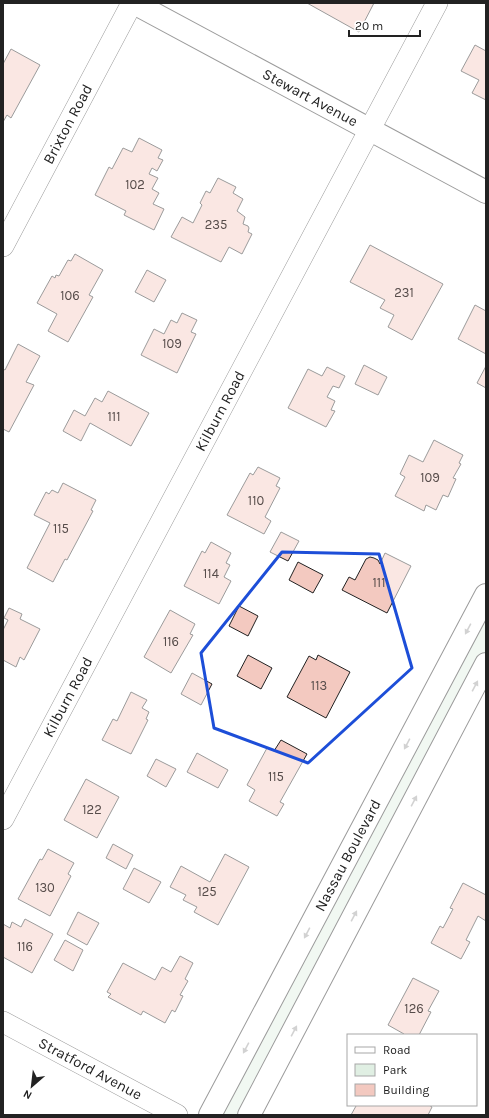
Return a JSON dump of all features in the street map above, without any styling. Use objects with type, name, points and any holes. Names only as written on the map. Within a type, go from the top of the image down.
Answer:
[{"type":"main road","name":"Stewart Avenue","points":[[133,3],[486,192]]},
{"type":"main road","name":"Nassau Boulevard","points":[[210,1115],[486,595]]},
{"type":"main road","points":[[250,1115],[486,664]]},
{"type":"street","name":"Brixton Road","points":[[3,246],[133,3]]},
{"type":"street","name":"Kilburn Road","points":[[3,819],[437,3]]},
{"type":"street","name":"Stratford Avenue","points":[[3,1022],[177,1115]]},
{"type":"highlighted area","points":[[282,552],[379,554],[412,668],[308,763],[214,728],[201,653]]},
{"type":"green space","points":[[486,593],[486,658],[244,1115],[208,1115]]},
{"type":"building","points":[[307,3],[374,3],[359,32]]},
{"type":"building","points":[[475,45],[486,51],[486,100],[472,93],[479,80],[461,71]]},
{"type":"building","points":[[11,49],[40,65],[11,118],[7,115],[3,122],[3,64]]},
{"type":"building","points":[[139,138],[162,150],[158,158],[163,160],[157,171],[152,168],[149,174],[158,178],[152,189],[159,193],[153,204],[164,209],[154,230],[124,215],[126,211],[95,195],[109,167],[112,169],[123,148],[132,152]]},
{"type":"building","points":[[218,178],[236,187],[233,193],[243,199],[237,211],[245,217],[243,224],[248,226],[248,232],[252,234],[242,254],[229,247],[221,262],[171,237],[182,217],[193,223],[202,205],[200,203],[206,191],[210,193]]},
{"type":"building","points":[[370,245],[443,284],[412,340],[388,327],[394,315],[380,308],[385,300],[350,282]]},
{"type":"building","points":[[75,254],[103,270],[89,295],[93,297],[68,342],[48,331],[57,314],[37,303],[52,276],[55,278],[56,275],[59,276],[68,260],[71,261]]},
{"type":"building","points":[[147,270],[166,280],[154,302],[135,292]]},
{"type":"building","points":[[475,305],[486,311],[486,354],[458,339]]},
{"type":"building","points":[[182,313],[197,320],[191,332],[196,334],[177,373],[141,355],[154,329],[164,334],[171,320],[177,323]]},
{"type":"building","points":[[18,344],[40,356],[26,382],[34,385],[9,432],[3,429],[3,369],[5,370]]},
{"type":"building","points":[[364,365],[387,377],[378,395],[355,384]]},
{"type":"building","points":[[486,366],[486,388],[477,383]]},
{"type":"building","points":[[327,367],[345,376],[339,388],[333,386],[327,397],[335,401],[331,410],[335,411],[326,427],[288,408],[308,369],[322,376]]},
{"type":"building","points":[[108,391],[149,413],[131,446],[90,423],[81,441],[63,431],[74,410],[85,416],[95,398],[102,402]]},
{"type":"building","points":[[434,440],[463,455],[459,463],[461,464],[453,478],[456,479],[448,497],[443,495],[436,510],[426,505],[424,511],[395,496],[405,477],[400,474],[409,455],[423,462]]},
{"type":"building","points":[[258,467],[280,478],[276,486],[280,488],[265,517],[271,521],[264,534],[227,515],[250,473],[253,475]]},
{"type":"building","points":[[63,483],[96,500],[91,510],[93,511],[67,560],[65,559],[53,582],[27,568],[50,523],[34,515],[46,492],[49,494],[52,490],[58,493]]},
{"type":"building","points":[[281,532],[299,541],[288,561],[270,552]]},
{"type":"building","points":[[211,542],[231,553],[226,563],[230,565],[224,577],[231,581],[219,604],[184,586],[202,551],[205,553]]},
{"type":"building","points":[[385,553],[411,566],[387,613],[342,590],[349,577],[355,580],[366,559],[370,557],[374,558],[378,560],[380,564]]},
{"type":"building","points":[[298,562],[323,575],[313,593],[289,580]]},
{"type":"building","points":[[239,606],[258,616],[248,636],[229,626]]},
{"type":"building","points":[[9,608],[22,614],[20,619],[40,629],[24,660],[20,657],[16,667],[3,660],[3,630],[8,620],[4,618]]},
{"type":"building","points":[[170,610],[195,624],[190,634],[193,635],[171,673],[144,657]]},
{"type":"building","points":[[248,655],[272,668],[261,689],[237,676]]},
{"type":"building","points":[[318,655],[350,672],[326,718],[287,697],[309,656],[316,660]]},
{"type":"building","points":[[192,673],[212,684],[201,705],[181,694]]},
{"type":"building","points":[[131,692],[147,700],[142,708],[149,712],[146,719],[148,720],[131,754],[102,740],[113,719],[117,721]]},
{"type":"building","points":[[281,740],[307,754],[280,802],[284,804],[277,816],[249,801],[255,790],[247,785],[267,748],[274,751]]},
{"type":"building","points":[[197,753],[228,770],[218,788],[187,772]]},
{"type":"building","points":[[156,759],[176,769],[166,787],[147,776]]},
{"type":"building","points":[[86,779],[119,797],[97,838],[64,820]]},
{"type":"building","points":[[113,844],[133,855],[126,869],[106,858]]},
{"type":"building","points":[[48,849],[74,863],[68,874],[71,876],[50,916],[18,899],[40,859],[42,860]]},
{"type":"building","points":[[225,854],[249,867],[218,925],[194,912],[197,907],[183,900],[186,895],[170,887],[181,866],[210,882]]},
{"type":"building","points":[[134,868],[161,882],[149,903],[123,889]]},
{"type":"building","points":[[463,883],[486,895],[486,921],[478,916],[466,940],[470,942],[461,959],[431,943],[440,926],[443,928],[453,909],[450,908]]},
{"type":"building","points":[[78,912],[99,923],[87,945],[67,934]]},
{"type":"building","points":[[25,919],[53,934],[32,973],[3,957],[3,924],[10,928],[12,922],[21,927]]},
{"type":"building","points":[[65,940],[83,950],[73,971],[54,960]]},
{"type":"building","points":[[180,956],[193,963],[185,979],[188,981],[180,995],[183,996],[175,1012],[172,1010],[165,1023],[143,1011],[141,1015],[108,997],[111,994],[107,992],[123,963],[155,980],[162,967],[171,972]]},
{"type":"building","points":[[413,978],[439,991],[428,1011],[431,1012],[420,1034],[404,1034],[388,1025]]},
{"type":"building","points":[[356,1106],[432,1107],[428,1115],[351,1115]]}]
